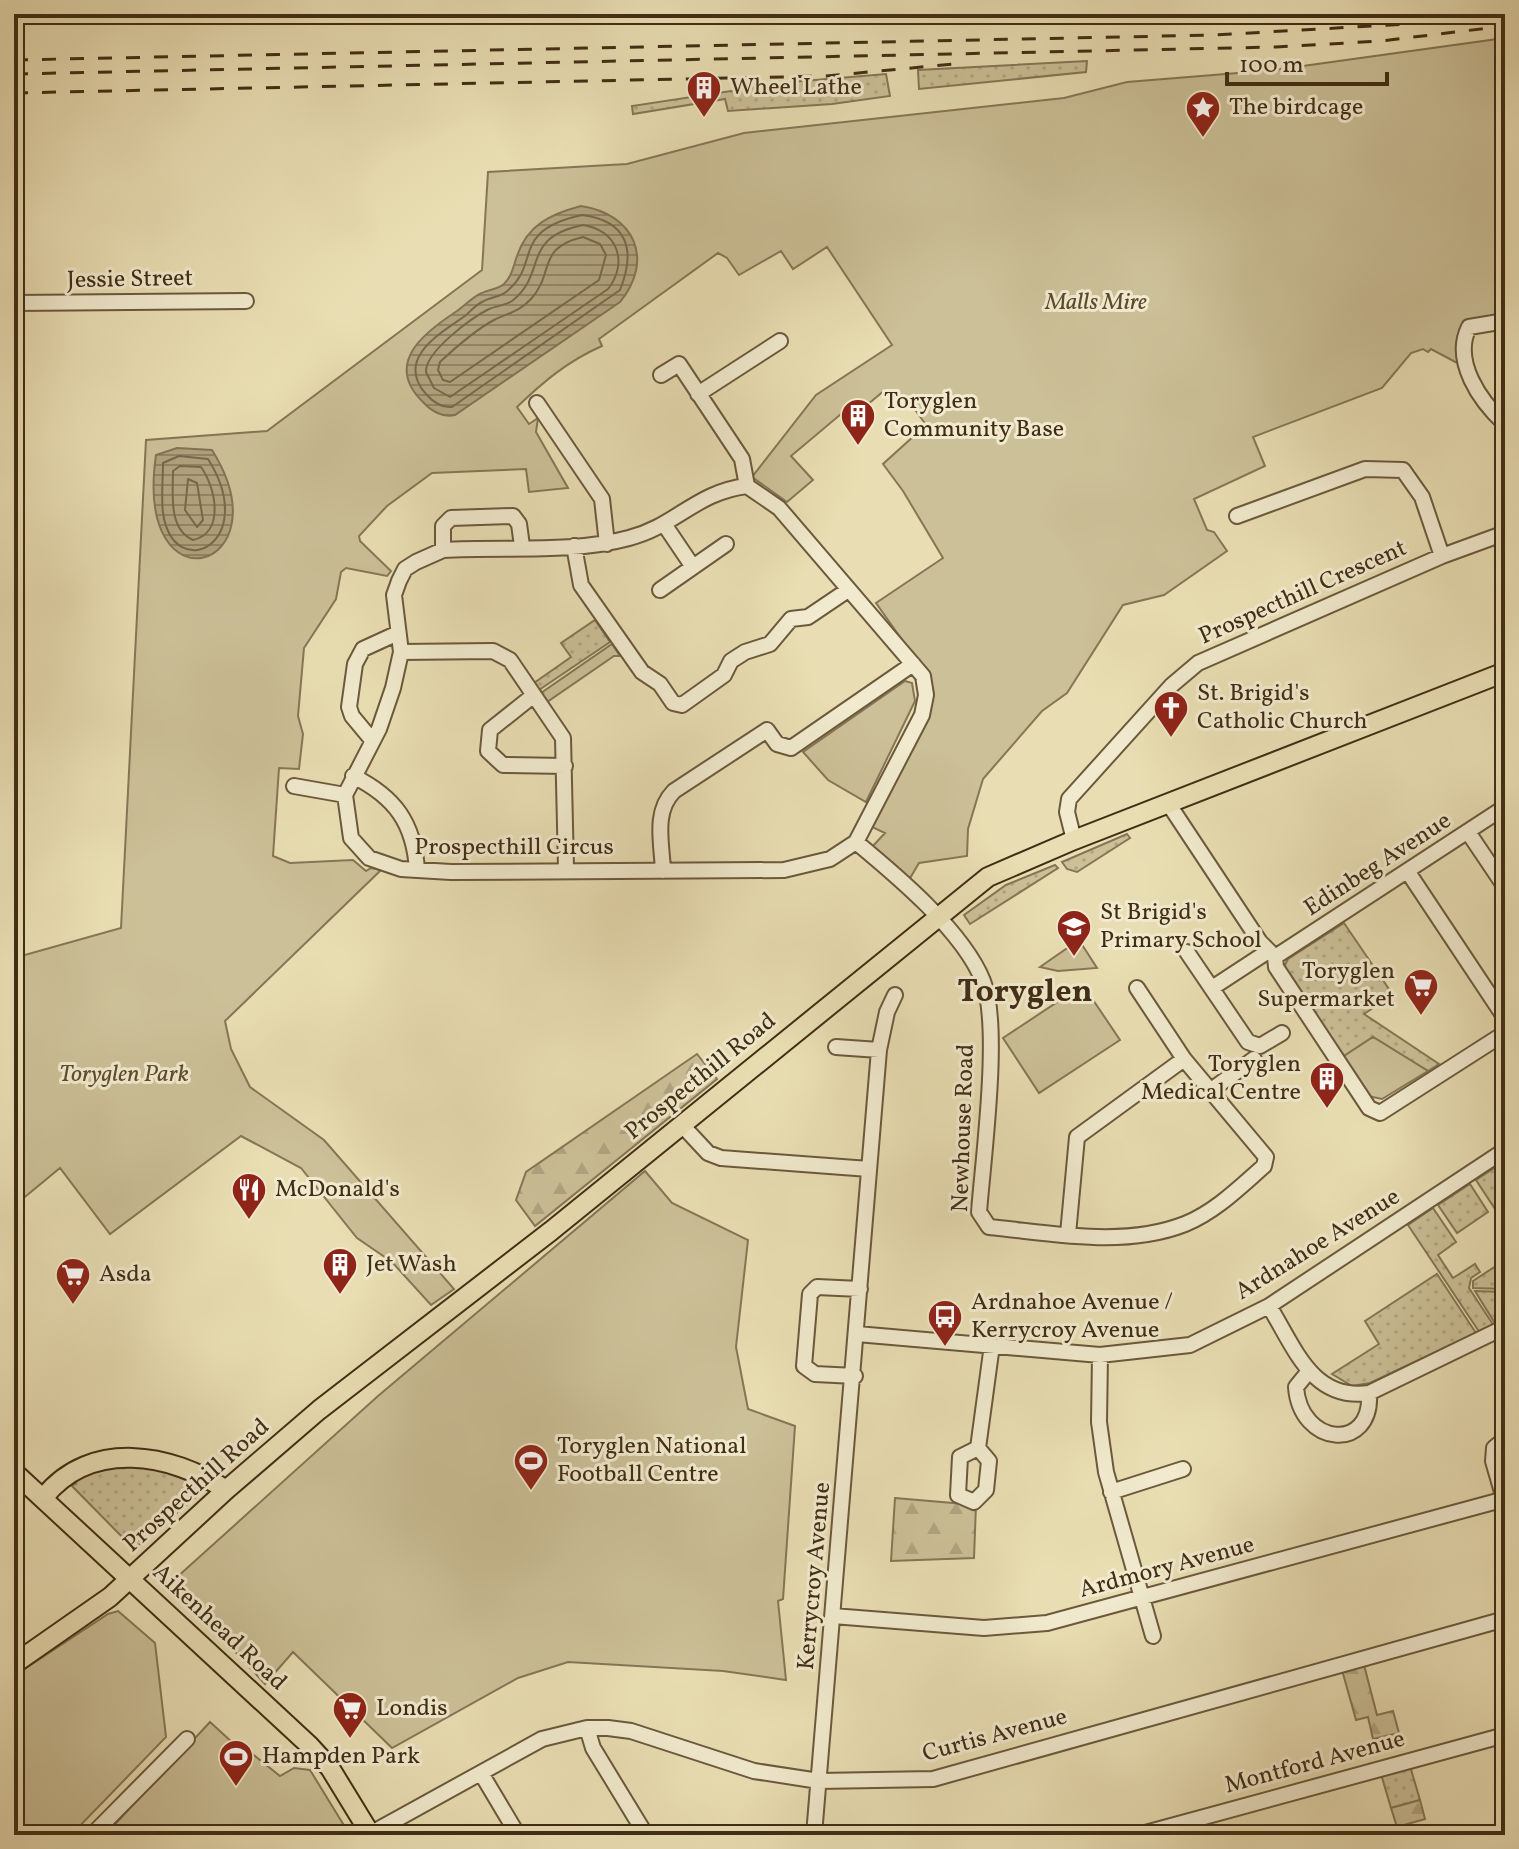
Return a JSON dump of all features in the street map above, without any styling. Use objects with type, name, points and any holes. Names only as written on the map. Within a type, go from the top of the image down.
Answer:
[{"type":"main road","name":"Prospecthill Road","points":[[14,1664],[110,1597],[319,1410],[551,1231],[935,916],[988,877],[1074,840],[1505,672]]},
{"type":"main road","points":[[44,1497],[69,1473],[105,1461],[138,1457],[174,1463],[202,1474],[226,1490]]},
{"type":"main road","name":"Aikenhead Road","points":[[14,1472],[319,1756],[371,1835]]},
{"type":"street","name":"Jessie Street","points":[[14,303],[246,301]]},
{"type":"street","points":[[1505,321],[1469,327],[1464,338],[1471,380],[1487,407],[1505,424]]},
{"type":"street","points":[[698,394],[780,341]]},
{"type":"street","points":[[661,375],[679,364],[742,459],[747,486]]},
{"type":"street","points":[[537,403],[602,499],[607,544]]},
{"type":"street","points":[[1237,516],[1365,469],[1403,470],[1422,497],[1442,556]]},
{"type":"street","points":[[294,786],[345,795],[393,688],[401,652],[394,595],[405,569],[443,550],[607,544],[632,538],[664,524],[706,496],[723,489],[747,486],[779,508],[913,664],[925,686],[922,715],[856,842],[895,874],[935,916]]},
{"type":"street","points":[[443,550],[443,526],[451,518],[513,516],[519,524],[522,546]]},
{"type":"street","points":[[664,524],[693,567]]},
{"type":"street","name":"Prospecthill Crescent","points":[[1074,840],[1067,812],[1069,799],[1172,685],[1198,663],[1442,556],[1505,533]]},
{"type":"street","points":[[660,590],[726,544]]},
{"type":"street","points":[[574,546],[581,585],[642,672],[660,684],[673,703],[682,705],[724,675],[731,661],[745,652],[770,644],[791,619],[808,617],[848,590]]},
{"type":"street","points":[[372,740],[352,716],[349,707],[355,664],[363,649],[398,633]]},
{"type":"street","points":[[401,652],[502,653],[534,695],[563,738],[566,869]]},
{"type":"street","points":[[663,871],[661,815],[663,802],[674,791],[767,730],[782,747],[791,748],[913,664]]},
{"type":"street","points":[[534,695],[490,730],[488,751],[503,765],[565,766]]},
{"type":"street","points":[[353,776],[378,789],[403,816],[414,842],[417,870]]},
{"type":"street","name":"Prospecthill Circus","points":[[345,795],[351,838],[369,858],[401,869],[784,870],[830,859],[856,842]]},
{"type":"street","points":[[1168,803],[1271,954],[1276,967],[1369,1108],[1380,1113],[1505,1033]]},
{"type":"street","name":"Edinbeg Avenue","points":[[1212,988],[1408,872],[1505,807]]},
{"type":"street","points":[[1468,832],[1505,887]]},
{"type":"street","points":[[1408,872],[1505,1018]]},
{"type":"street","name":"Newhouse Road","points":[[935,916],[978,970],[989,1004],[980,1219],[989,1227],[1068,1234]]},
{"type":"street","points":[[1187,952],[1248,1042],[1260,1046],[1282,1033]]},
{"type":"street","points":[[1137,988],[1184,1059],[1266,1157],[1264,1166],[1213,1209],[1185,1224],[1117,1238],[1068,1234],[1077,1137],[1184,1059]]},
{"type":"street","name":"Kerrycroy Avenue","points":[[814,1835],[855,1376],[879,1050],[887,1012],[895,995]]},
{"type":"street","points":[[836,1047],[879,1050]]},
{"type":"street","points":[[1210,1091],[1254,1059]]},
{"type":"street","points":[[681,1124],[708,1153],[721,1158],[869,1169]]},
{"type":"street","name":"Ardnahoe Avenue","points":[[857,1334],[1100,1355],[1190,1345],[1269,1306],[1505,1150]]},
{"type":"street","points":[[855,1376],[815,1374],[804,1366],[803,1355],[810,1294],[817,1287],[860,1289]]},
{"type":"street","points":[[1269,1306],[1309,1371],[1328,1390],[1354,1395],[1369,1393],[1505,1327]]},
{"type":"street","points":[[978,1448],[992,1345]]},
{"type":"street","points":[[1100,1355],[1099,1422],[1111,1492],[1153,1636]]},
{"type":"street","points":[[1309,1371],[1296,1387],[1297,1405],[1307,1423],[1326,1435],[1347,1434],[1363,1423],[1370,1410],[1369,1393]]},
{"type":"street","points":[[1504,1499],[1493,1461],[1494,1448],[1505,1439]]},
{"type":"street","points":[[1111,1492],[1183,1469]]},
{"type":"street","name":"Ardmory Avenue","points":[[833,1616],[984,1628],[1047,1623],[1504,1499]]},
{"type":"street","name":"Curtis Avenue","points":[[371,1835],[542,1739],[587,1728],[631,1731],[731,1766],[819,1781],[933,1779],[1431,1637],[1505,1619]]},
{"type":"street","points":[[587,1728],[593,1748],[646,1835]]},
{"type":"street","name":"Montford Avenue","points":[[1138,1835],[1505,1735]]},
{"type":"street","points":[[92,1835],[187,1739]]},
{"type":"street","points":[[481,1773],[518,1835]]},
{"type":"green space","name":"Malls Mire","points":[[1505,38],[1505,316],[1466,323],[1459,330],[1461,365],[1431,349],[1411,353],[1382,388],[1253,437],[1265,466],[1194,499],[1207,530],[1214,532],[1227,551],[1164,595],[1123,605],[1067,693],[1042,711],[983,779],[968,829],[967,856],[919,863],[909,880],[872,847],[885,833],[870,826],[929,713],[934,694],[929,678],[876,603],[943,558],[883,464],[926,425],[911,404],[902,410],[885,390],[848,421],[841,414],[791,456],[813,480],[787,502],[752,477],[816,395],[892,345],[827,247],[793,269],[781,251],[739,275],[727,258],[718,253],[599,339],[602,346],[567,365],[517,407],[529,424],[538,418],[536,432],[568,488],[529,492],[526,469],[432,473],[387,506],[359,536],[360,541],[391,571],[387,576],[346,568],[341,572],[336,599],[304,648],[298,716],[303,734],[299,769],[279,768],[273,856],[290,863],[353,860],[366,871],[371,868],[381,870],[225,1021],[231,1049],[250,1087],[324,1140],[454,1289],[431,1305],[392,1262],[357,1238],[301,1168],[241,1136],[110,1234],[60,1168],[14,1206],[14,958],[121,928],[146,440],[267,431],[482,270],[488,172],[627,164],[744,133],[1064,98],[1127,82],[1274,70]]},
{"type":"green space","points":[[1087,61],[1086,72],[919,89],[918,70]]},
{"type":"green space","points":[[886,74],[890,96],[832,104],[728,111],[725,99],[633,114],[632,106],[791,82]]},
{"type":"green space","points":[[595,620],[610,642],[539,690],[534,683],[571,657],[561,643]]},
{"type":"green space","points":[[612,644],[620,656],[614,656],[547,702],[541,693]]},
{"type":"green space","points":[[905,681],[912,683],[915,701],[866,802],[828,780],[803,752]]},
{"type":"green space","points":[[1127,834],[1130,838],[1077,872],[1067,869],[1062,862]]},
{"type":"green space","points":[[1055,865],[1058,868],[970,924],[964,915],[1006,885]]},
{"type":"green space","points":[[1344,923],[1393,995],[1364,1014],[1439,1064],[1428,1071],[1373,1037],[1341,1058],[1283,969],[1288,959]]},
{"type":"green space","points":[[1079,940],[1097,968],[1058,971],[1040,967]]},
{"type":"green space","points":[[1083,985],[1120,1040],[1039,1093],[1003,1038]]},
{"type":"green space","points":[[1373,1037],[1428,1071],[1382,1099],[1368,1096],[1341,1058]]},
{"type":"green space","points":[[697,1054],[717,1079],[535,1226],[516,1200],[526,1172]]},
{"type":"green space","points":[[1505,1161],[1505,1206],[1497,1212],[1476,1180]]},
{"type":"green space","name":"Toryglen National Football Centre","points":[[645,1171],[672,1203],[748,1240],[736,1347],[748,1409],[795,1426],[783,1599],[778,1601],[786,1680],[723,1671],[568,1662],[518,1678],[392,1748],[293,1652],[265,1684],[182,1594],[176,1578],[378,1396]]},
{"type":"green space","points":[[1470,1184],[1488,1212],[1457,1233],[1438,1205]]},
{"type":"green space","points":[[1433,1208],[1456,1242],[1438,1255],[1453,1278],[1475,1264],[1480,1272],[1471,1278],[1469,1288],[1494,1326],[1480,1333],[1408,1225]]},
{"type":"green space","points":[[1505,1260],[1505,1289],[1473,1288],[1473,1281]]},
{"type":"green space","points":[[1437,1274],[1476,1333],[1370,1383],[1352,1386],[1332,1374],[1379,1344],[1365,1321]]},
{"type":"green space","points":[[1475,1291],[1505,1292],[1505,1321],[1496,1325]]},
{"type":"green space","points":[[135,1464],[178,1471],[205,1489],[134,1549],[72,1486],[76,1483],[74,1479],[112,1466]]},
{"type":"green space","points":[[895,1498],[976,1505],[974,1558],[891,1561]]},
{"type":"green space","points":[[118,1611],[155,1643],[166,1737],[71,1835],[14,1835],[14,1676],[108,1614]]},
{"type":"green space","points":[[1364,1665],[1377,1715],[1393,1711],[1399,1733],[1373,1739],[1368,1717],[1356,1720],[1342,1670]]},
{"type":"green space","name":"Hampden Park","points":[[210,1722],[233,1743],[235,1752],[244,1758],[250,1752],[280,1776],[294,1768],[310,1770],[348,1832],[346,1835],[105,1835]]},
{"type":"green space","points":[[1410,1766],[1420,1800],[1391,1808],[1381,1774]]},
{"type":"green space","points":[[1420,1800],[1425,1819],[1397,1827],[1391,1808]]},
{"type":"water","points":[[581,206],[614,218],[634,241],[636,270],[631,286],[620,302],[455,415],[442,415],[430,408],[412,388],[407,374],[413,350],[433,329],[472,299],[504,284],[511,275],[521,245],[542,222]]},
{"type":"water","points":[[177,448],[212,450],[230,491],[232,524],[221,547],[204,558],[183,555],[166,539],[155,506],[156,455]]},
{"type":"railway","points":[[14,60],[1214,35],[1441,22],[1502,14]]},
{"type":"railway","points":[[14,74],[1276,47],[1381,41],[1505,26]]},
{"type":"railway","points":[[14,93],[826,76],[964,63]]},
{"type":"place","name":"Wheel Lathe","points":[[704,119]]},
{"type":"place","name":"The birdcage","points":[[1203,139]]},
{"type":"place","name":"Toryglen Community Base","points":[[858,447]]},
{"type":"place","name":"St. Brigid's Catholic Church","points":[[1171,739]]},
{"type":"place","name":"St Brigid's Primary School","points":[[1074,958]]},
{"type":"place","name":"Toryglen Supermarket","points":[[1421,1017]]},
{"type":"place","name":"Toryglen Medical Centre","points":[[1327,1110]]},
{"type":"place","name":"McDonald's","points":[[249,1221]]},
{"type":"place","name":"Jet Wash","points":[[340,1296]]},
{"type":"place","name":"Asda","points":[[73,1306]]},
{"type":"place","name":"Ardnahoe Avenue / Kerrycroy Avenue","points":[[945,1348]]},
{"type":"place","name":"Toryglen National Football Centre","points":[[531,1492]]},
{"type":"place","name":"Londis","points":[[350,1740]]},
{"type":"place","name":"Hampden Park","points":[[236,1788]]},
{"type":"district","name":"Toryglen","points":[[1025,993]]},
{"type":"park label","name":"Toryglen Park","points":[[124,1075]]}]
